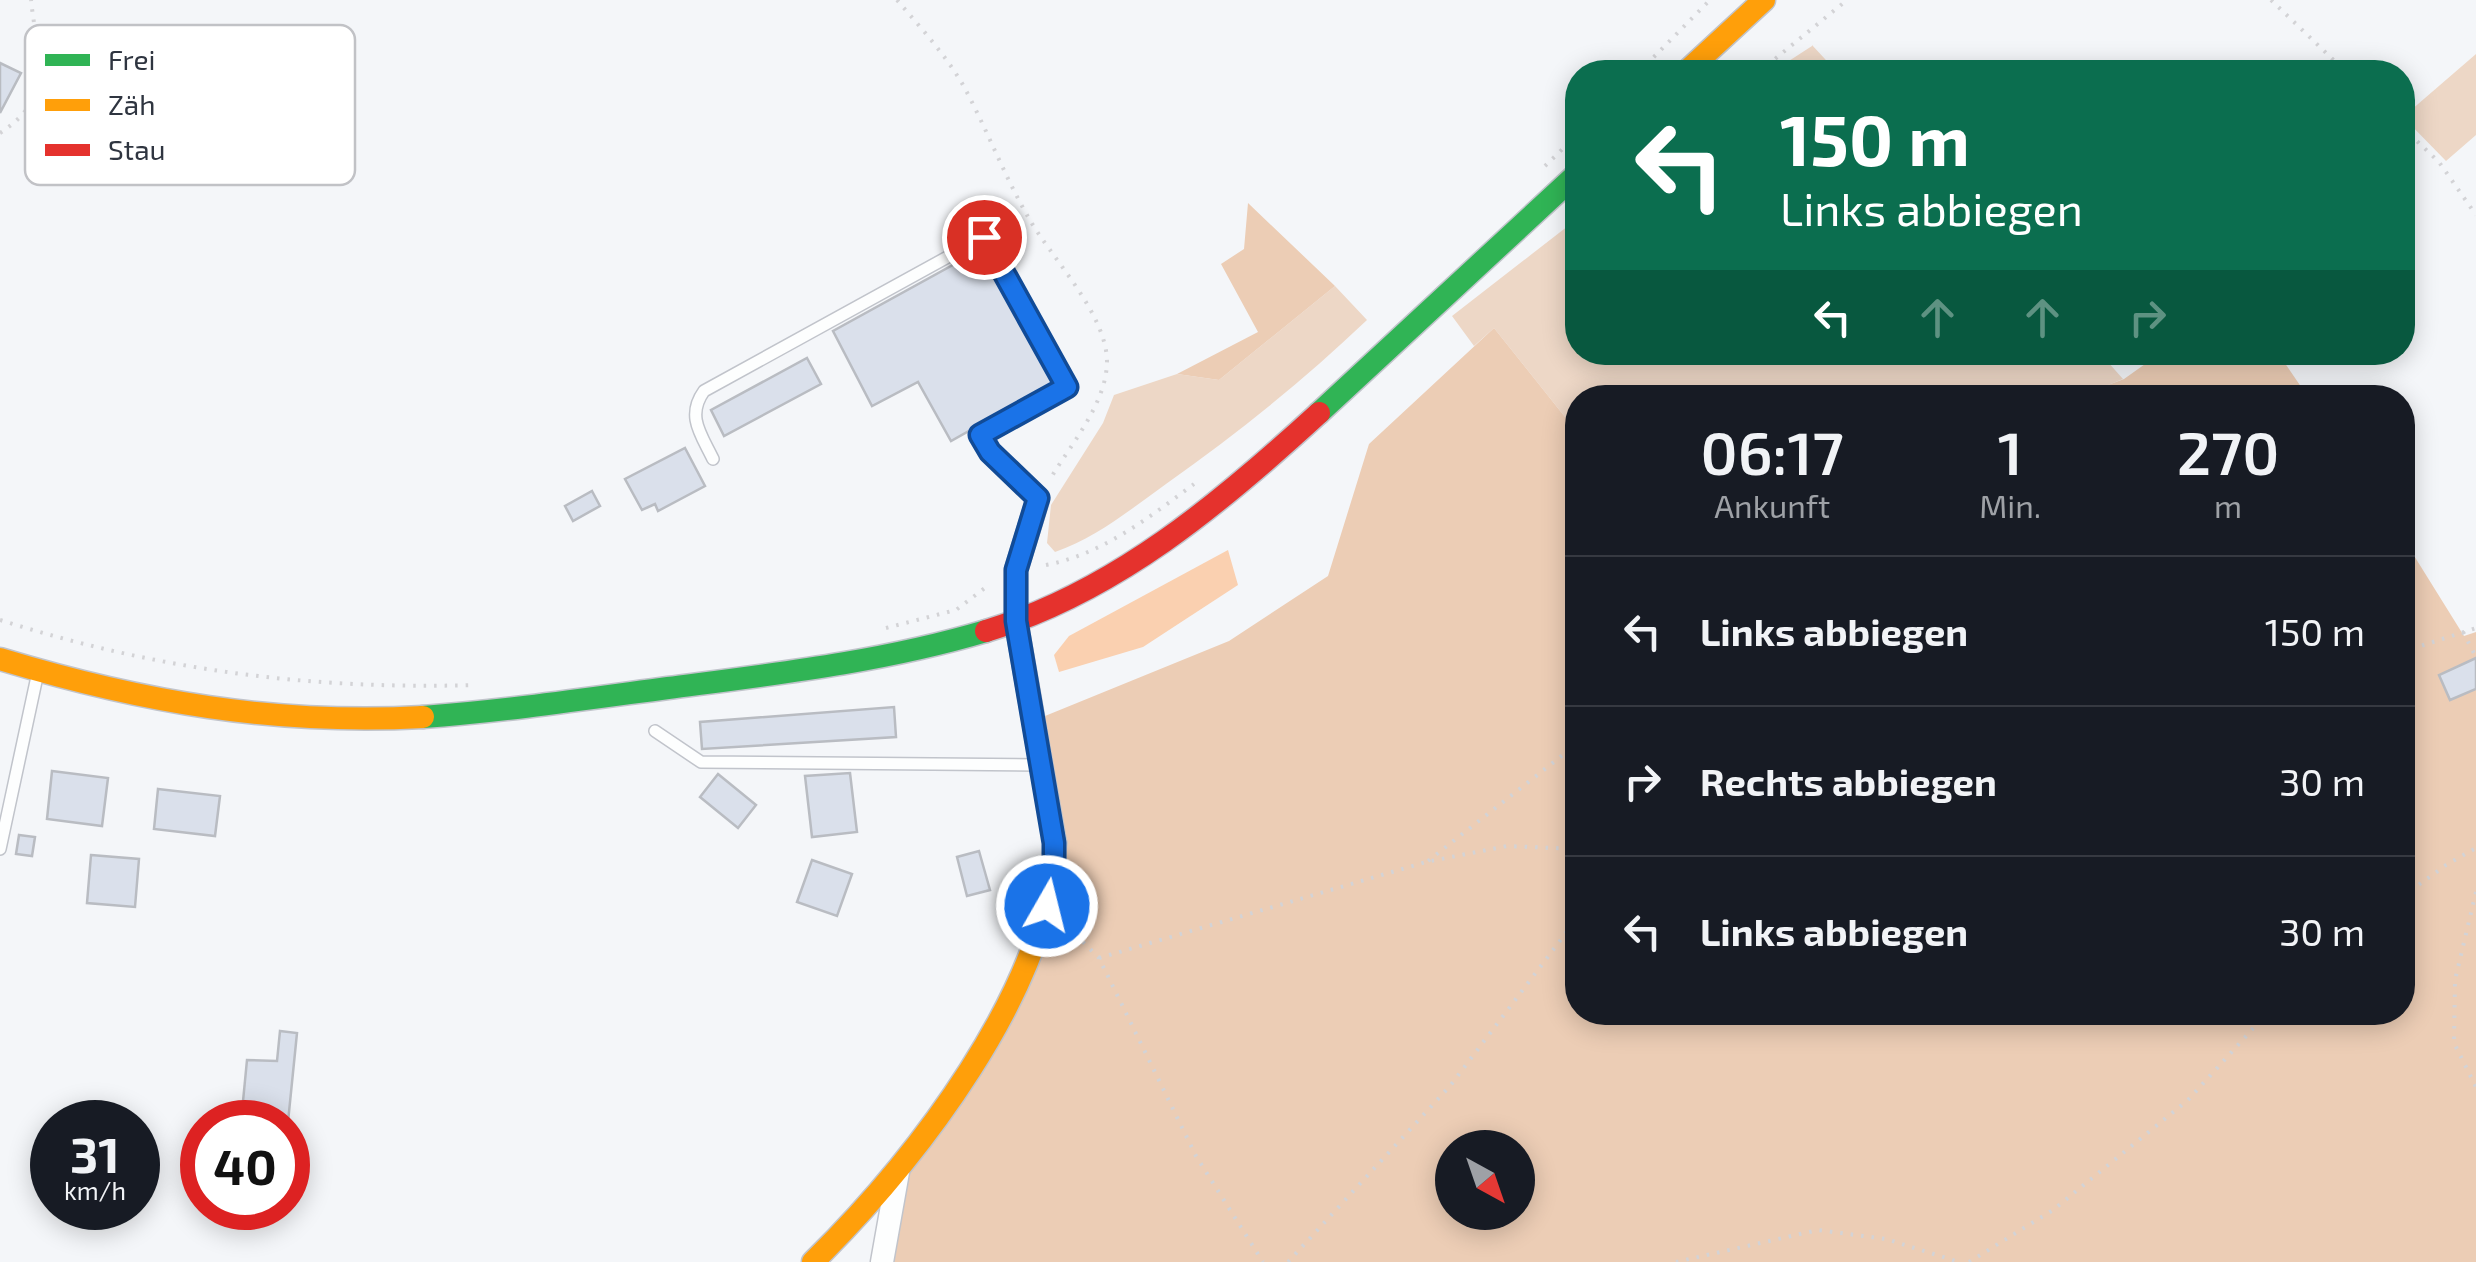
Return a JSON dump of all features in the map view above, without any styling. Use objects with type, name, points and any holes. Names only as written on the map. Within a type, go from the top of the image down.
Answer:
[{"type":"main road","points":[[1699,60],[1764,0]]},
{"type":"main road","points":[[0,659],[113,692],[226,712],[288,718],[427,718],[844,664],[1016,621],[1058,605],[1114,574],[1235,490],[1565,185]]},
{"type":"main road","points":[[813,1262],[840,1237],[899,1168],[981,1046],[1022,969],[1047,906],[1054,876],[1054,843],[1016,621],[1016,570],[1038,498]]},
{"type":"street","points":[[882,1262],[899,1168]]},
{"type":"lane","points":[[714,459],[693,418],[695,403],[704,391],[984,237],[1067,387],[980,435],[990,452],[1038,498]]},
{"type":"lane","points":[[0,849],[38,671]]},
{"type":"lane","points":[[655,731],[701,762],[1043,765]]},
{"type":"path","points":[[31,0],[34,25]]},
{"type":"path","points":[[898,0],[962,84],[1026,215],[1104,340],[1107,363],[1102,387],[1038,498]]},
{"type":"path","points":[[1651,60],[1710,0]]},
{"type":"path","points":[[1775,60],[1848,0]]},
{"type":"path","points":[[2270,0],[2333,60]]},
{"type":"path","points":[[0,133],[20,120],[25,112]]},
{"type":"path","points":[[2415,139],[2439,162],[2476,214]]},
{"type":"path","points":[[1535,176],[1565,147]]},
{"type":"path","points":[[882,630],[956,610],[1016,570],[1072,560],[1110,542],[1205,476]]},
{"type":"path","points":[[0,620],[76,644],[203,671],[399,687],[479,685]]},
{"type":"path","points":[[2415,648],[2476,628]]},
{"type":"path","points":[[2464,632],[2476,657]]},
{"type":"path","points":[[1426,862],[1565,753]]},
{"type":"path","points":[[1099,958],[1426,862],[1507,846],[1565,848]]},
{"type":"path","points":[[2415,888],[2476,848]]},
{"type":"path","points":[[2476,892],[2456,980],[2454,1043],[2476,1087]]},
{"type":"path","points":[[1047,906],[1099,958],[1196,1156],[1263,1262]]},
{"type":"path","points":[[1288,1262],[1450,1086],[1565,934]]},
{"type":"path","points":[[1968,1262],[2054,1210],[2188,1100],[2256,1025]]},
{"type":"path","points":[[1676,1262],[1818,1230],[1886,1239],[1960,1262]]},
{"type":"shaded area","points":[[1812,46],[1826,60],[1790,60]]},
{"type":"shaded area","points":[[2476,54],[2476,135],[2446,161],[2415,129],[2415,107]]},
{"type":"shaded area","points":[[1248,203],[1335,286],[1219,380],[1177,374],[1258,332],[1221,264],[1244,249]]},
{"type":"shaded area","points":[[1565,228],[1565,365],[2111,365],[2123,379],[2108,385],[1565,385],[1565,417],[1494,328],[1474,346],[1452,316]]},
{"type":"shaded area","points":[[1335,286],[1367,320],[1218,446],[1113,522],[1055,552],[1047,543],[1051,505],[1103,423],[1114,395],[1177,374],[1219,380]]},
{"type":"shaded area","points":[[1494,328],[1565,417],[1565,1025],[2415,1025],[2415,557],[2464,636],[2476,632],[2476,1262],[891,1262],[914,1155],[1042,940],[1045,716],[1229,641],[1328,576],[1369,444]]},
{"type":"shaded area","points":[[2144,365],[2286,365],[2300,385],[2108,385]]},
{"type":"shaded area","points":[[1228,550],[1238,585],[1143,647],[1059,672],[1054,655],[1069,636]]},
{"type":"building","points":[[0,63],[21,73],[0,113]]},
{"type":"building","points":[[980,250],[1054,383],[951,441],[918,382],[872,406],[833,331]]},
{"type":"building","points":[[807,358],[821,384],[724,436],[711,410]]},
{"type":"building","points":[[685,448],[705,486],[658,511],[655,504],[642,510],[625,479]]},
{"type":"building","points":[[592,491],[600,506],[573,521],[565,506]]},
{"type":"building","points":[[2476,658],[2476,689],[2450,700],[2439,675]]},
{"type":"building","points":[[894,707],[896,737],[702,749],[700,722]]},
{"type":"building","points":[[52,771],[108,778],[102,826],[47,819]]},
{"type":"building","points":[[850,773],[857,832],[812,837],[805,776]]},
{"type":"building","points":[[718,774],[756,805],[738,828],[700,797]]},
{"type":"building","points":[[158,789],[220,796],[215,836],[154,829]]},
{"type":"building","points":[[19,835],[35,837],[32,856],[16,854]]},
{"type":"building","points":[[979,851],[990,890],[967,896],[957,857]]},
{"type":"building","points":[[91,855],[139,859],[135,907],[87,903]]},
{"type":"building","points":[[812,860],[852,874],[837,916],[797,902]]},
{"type":"building","points":[[280,1031],[297,1033],[290,1100],[243,1100],[247,1060],[277,1061]]},
{"type":"traffic: fast","points":[[1319,413],[1565,185]]},
{"type":"traffic: fast","points":[[1038,499],[1016,570],[1016,621],[1055,843]]},
{"type":"traffic: fast","points":[[423,717],[788,672],[907,651],[986,631]]},
{"type":"traffic: slow","points":[[1699,60],[1764,0]]},
{"type":"traffic: slow","points":[[0,659],[105,687],[209,707],[314,717],[423,717]]},
{"type":"traffic: slow","points":[[813,1262],[893,1175],[933,1124],[1003,1014],[1029,956],[1047,899],[1055,843]]},
{"type":"traffic: jam","points":[[986,631],[1033,614],[1122,569],[1205,511],[1319,413]]},
{"type":"route","points":[[984,237],[1067,387],[980,435],[990,452],[1038,498],[1016,570],[1016,621],[1034,708],[1054,843],[1054,876],[1047,906]]}]
